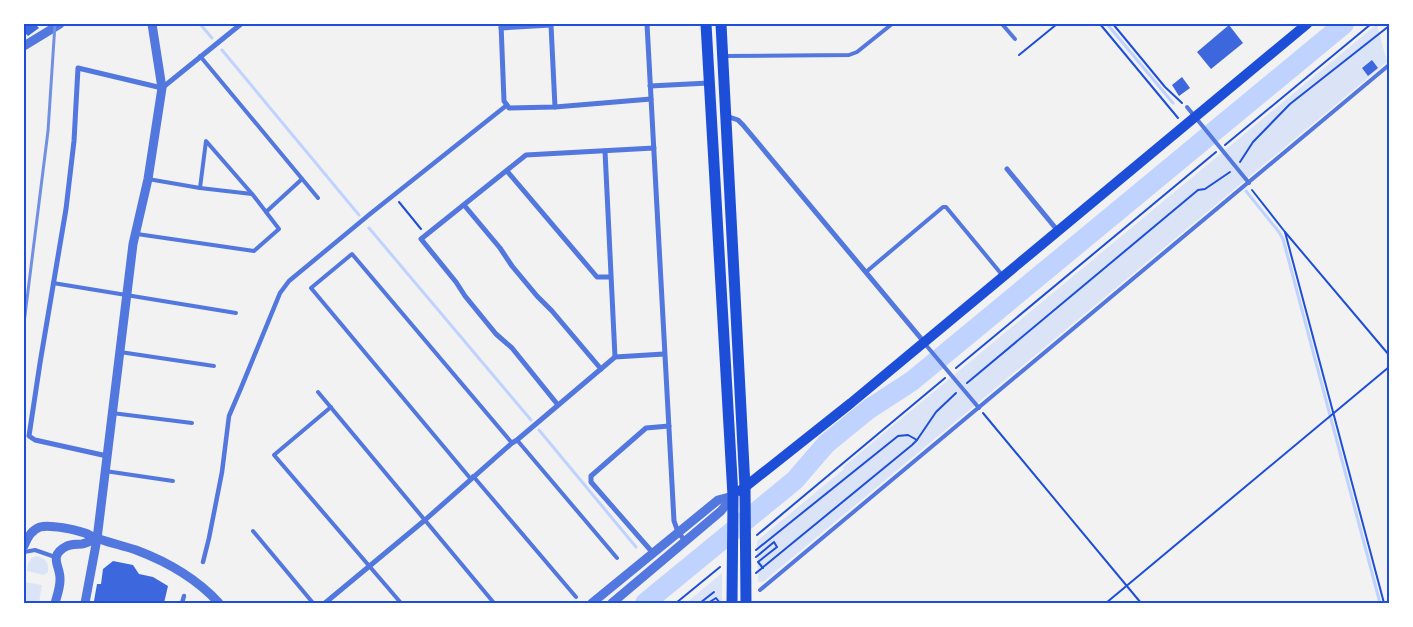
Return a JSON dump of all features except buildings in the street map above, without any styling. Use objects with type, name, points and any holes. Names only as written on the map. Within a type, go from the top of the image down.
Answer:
[{"type":"highway","points":[[706,24],[733,496],[732,603]]},
{"type":"highway","points":[[720,24],[745,502],[750,537],[746,603]]},
{"type":"main road","points":[[733,496],[927,346],[1003,276],[1198,121],[1307,24]]},
{"type":"street","points":[[24,46],[60,24]]},
{"type":"street","points":[[85,603],[97,539],[135,234],[148,179],[162,88],[152,24]]},
{"type":"street","points":[[162,88],[241,24]]},
{"type":"street","points":[[647,24],[674,521],[678,532],[686,542]]},
{"type":"street","points":[[555,107],[551,25],[501,26],[504,101],[509,108],[555,107],[651,99]]},
{"type":"street","points":[[107,456],[35,440],[29,436],[66,209],[74,141],[78,68],[162,88]]},
{"type":"street","points":[[650,86],[709,83]]},
{"type":"street","points":[[203,562],[222,472],[228,416],[280,293],[289,281],[507,105]]},
{"type":"street","points":[[725,115],[738,120],[743,125],[927,346]]},
{"type":"street","points":[[558,405],[512,348],[496,334],[464,296],[456,282],[421,239],[526,155],[654,148]]},
{"type":"street","points":[[605,151],[615,357]]},
{"type":"street","points":[[1006,169],[1058,231]]},
{"type":"street","points":[[507,171],[597,277],[610,277]]},
{"type":"street","points":[[464,205],[537,296],[601,369]]},
{"type":"street","points":[[325,603],[615,357],[664,354]]},
{"type":"street","points":[[654,553],[592,482],[591,476],[646,428],[669,426]]},
{"type":"street","points":[[592,603],[718,500],[733,496]]},
{"type":"street","points":[[612,603],[686,542],[721,511],[733,496]]},
{"type":"street","points":[[24,546],[30,534],[42,526],[85,533],[173,566],[200,584],[219,603]]},
{"type":"street","points":[[55,603],[60,580],[56,566],[56,557],[67,546],[83,544],[97,539]]},
{"type":"street","points":[[182,603],[184,596]]},
{"type":"lane","points":[[722,56],[849,55],[857,52],[892,24]]},
{"type":"lane","points":[[1002,24],[1015,39]]},
{"type":"lane","points":[[200,56],[318,198]]},
{"type":"lane","points":[[760,590],[1389,65]]},
{"type":"lane","points":[[1187,107],[1249,183]]},
{"type":"lane","points":[[135,234],[254,251],[279,229],[253,195],[206,141],[200,188]]},
{"type":"lane","points":[[148,179],[253,195]]},
{"type":"lane","points":[[266,212],[302,179]]},
{"type":"lane","points":[[866,272],[943,207],[946,207],[1003,276]]},
{"type":"lane","points":[[576,597],[311,288],[352,254],[617,558]]},
{"type":"lane","points":[[53,283],[236,313]]},
{"type":"lane","points":[[927,346],[979,408]]},
{"type":"lane","points":[[120,352],[214,366]]},
{"type":"lane","points":[[318,392],[494,603]]},
{"type":"lane","points":[[331,407],[274,455],[401,603]]},
{"type":"lane","points":[[112,413],[192,424]]},
{"type":"lane","points":[[105,471],[173,481]]},
{"type":"lane","points":[[253,531],[313,603]]},
{"type":"lane","points":[[24,552],[35,550],[56,557]]},
{"type":"path","points":[[1019,55],[1057,24]]},
{"type":"path","points":[[1100,24],[1174,114]]},
{"type":"path","points":[[1113,24],[1165,86],[1187,107]]},
{"type":"path","points":[[953,371],[1371,24]]},
{"type":"path","points":[[966,385],[1198,190],[1205,189],[1236,168],[1253,142],[1290,104],[1389,26]]},
{"type":"path","points":[[1249,183],[1252,190],[1285,232],[1389,356]]},
{"type":"path","points":[[394,195],[426,235]]},
{"type":"path","points":[[1285,232],[1384,603]]},
{"type":"path","points":[[1106,603],[1389,367]]},
{"type":"path","points":[[750,537],[946,376]]},
{"type":"path","points":[[794,543],[917,440],[936,412],[959,390]]},
{"type":"path","points":[[979,408],[1141,603]]},
{"type":"path","points":[[755,551],[898,436],[908,435],[917,440]]},
{"type":"path","points":[[758,556],[774,542],[777,547],[758,562],[762,568]]},
{"type":"path","points":[[676,603],[725,564]]},
{"type":"path","points":[[700,603],[714,592]]},
{"type":"path","points":[[708,603],[716,598],[720,603]]},
{"type":"shaded area","points":[[1377,24],[1387,62],[763,582],[758,582],[757,541],[844,469],[843,467]]},
{"type":"shaded area","points":[[36,556],[44,559],[47,563],[48,572],[44,575],[27,571],[31,558]]},
{"type":"shaded area","points":[[722,573],[722,603],[686,603]]},
{"type":"shaded area","points":[[25,582],[42,585],[39,603],[24,603]]},
{"type":"waterway","points":[[200,24],[212,38]]},
{"type":"waterway","points":[[1107,24],[1173,103]]},
{"type":"waterway","points":[[645,603],[795,480],[826,444],[869,409],[912,381],[1344,24]]},
{"type":"waterway","points":[[222,50],[359,215]]},
{"type":"waterway","points":[[1246,191],[1283,239],[1380,603]]},
{"type":"waterway","points":[[369,228],[531,420]]},
{"type":"waterway","points":[[539,430],[636,547]]},
{"type":"railway","points":[[24,323],[48,131],[55,24]]}]
